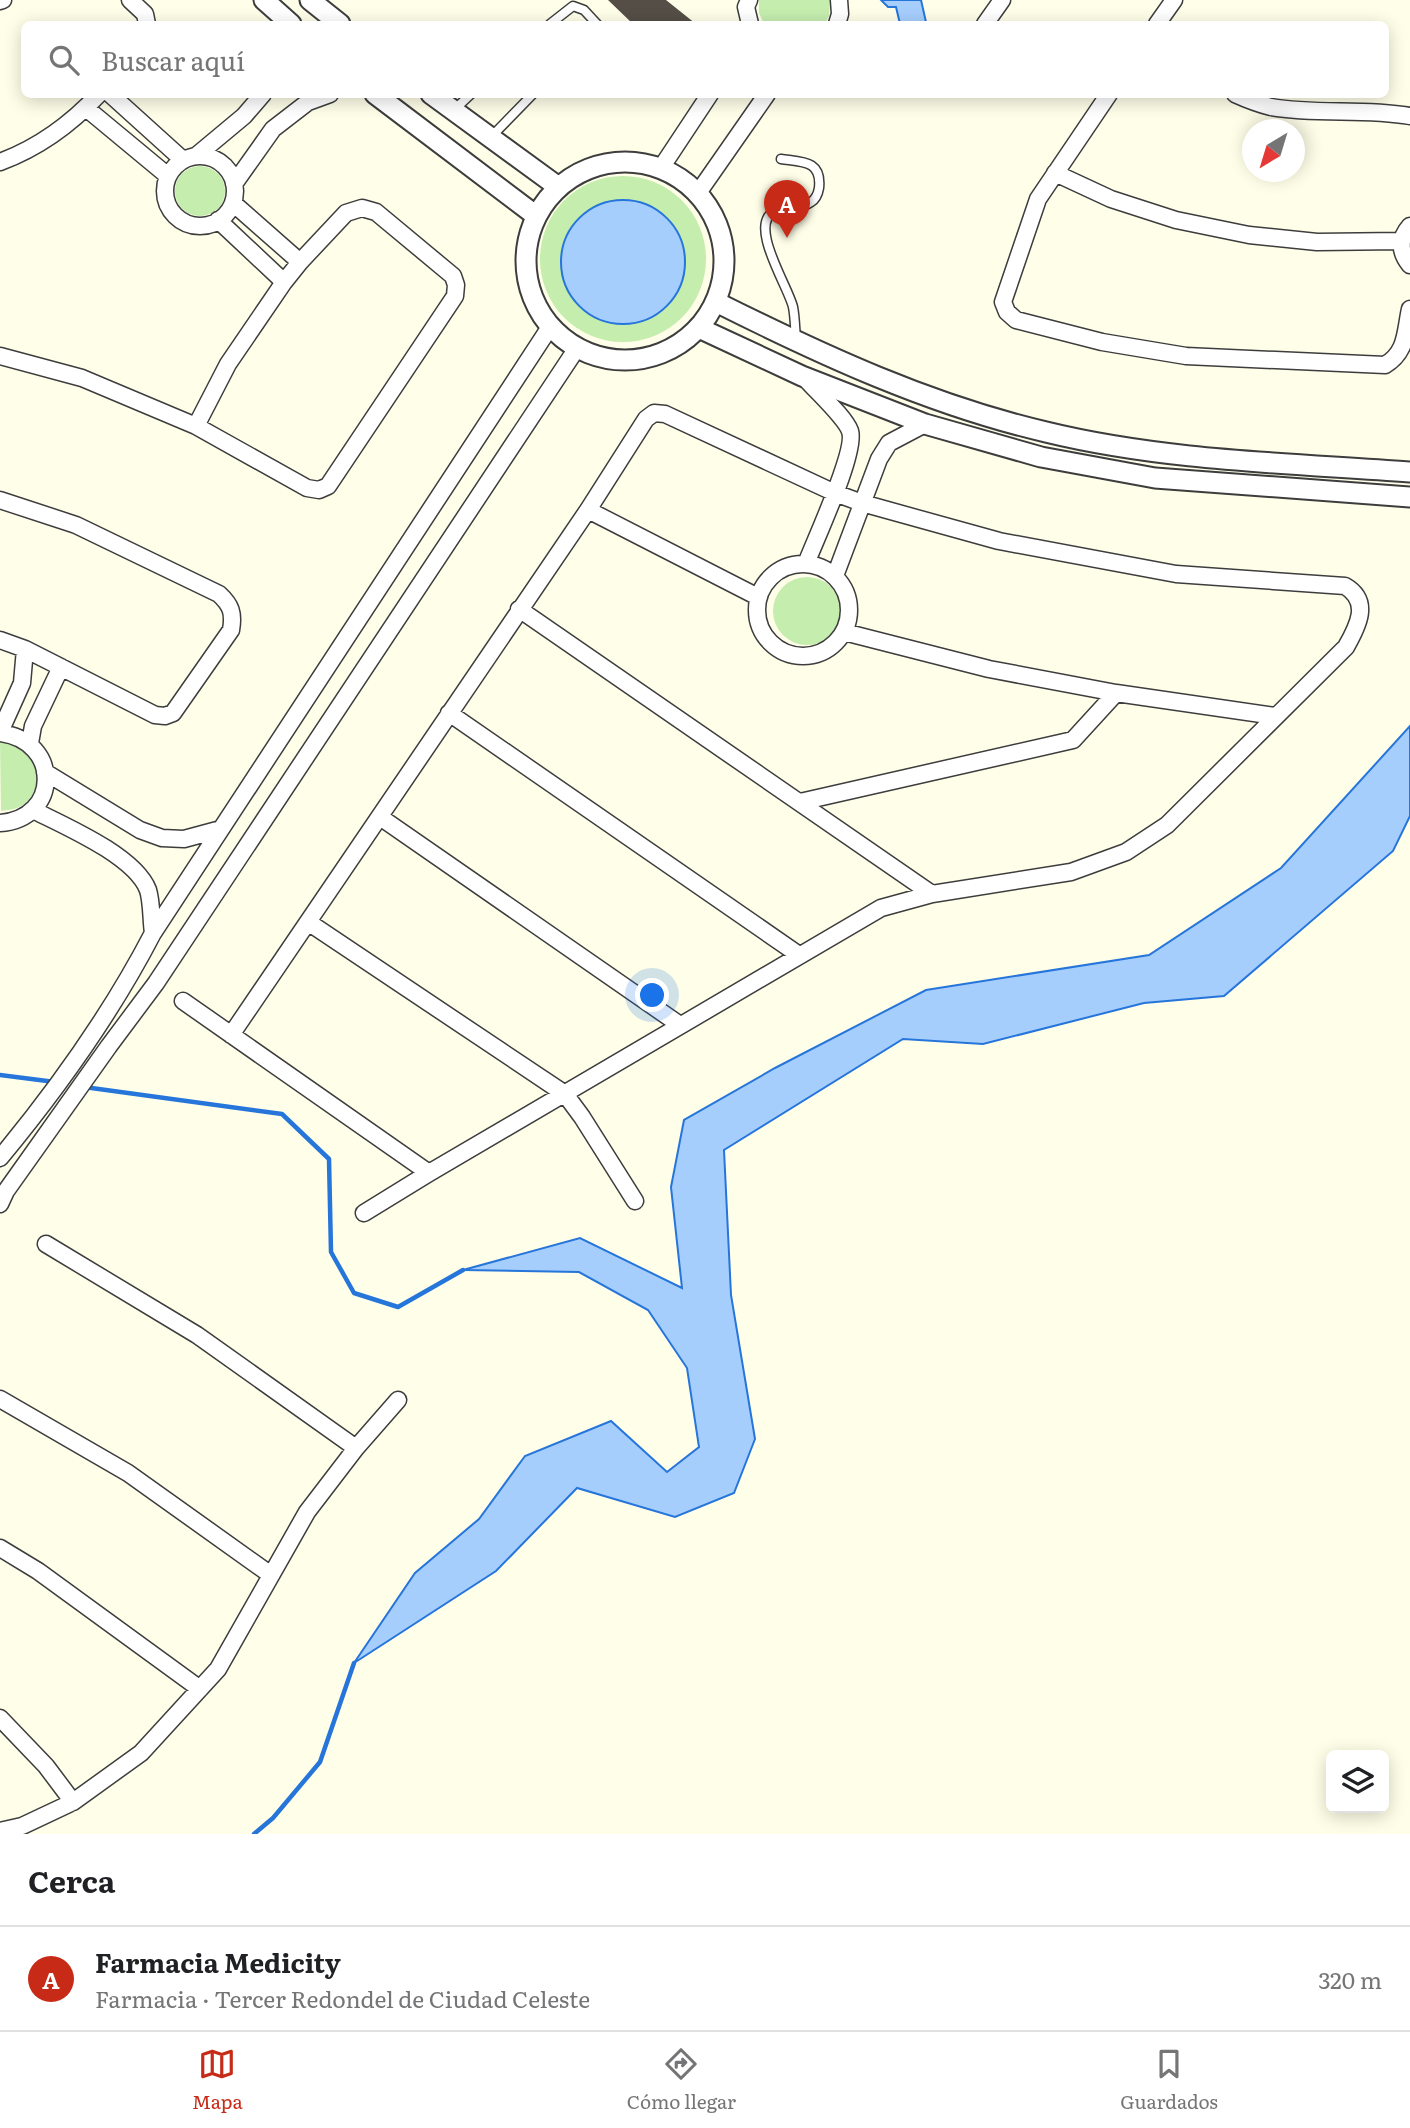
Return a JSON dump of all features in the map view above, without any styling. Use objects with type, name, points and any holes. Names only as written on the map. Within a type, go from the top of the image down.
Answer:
[{"type":"street","points":[[130,0],[145,14],[146,21]]},
{"type":"street","points":[[264,0],[283,21]]},
{"type":"street","points":[[310,0],[336,21]]},
{"type":"street","points":[[748,0],[746,7],[749,21]]},
{"type":"street","points":[[838,21],[839,0]]},
{"type":"street","points":[[982,0],[993,13]]},
{"type":"street","points":[[1159,21],[1174,0]]},
{"type":"street","points":[[0,162],[57,133],[95,98]]},
{"type":"street","points":[[115,98],[189,158],[206,156],[216,160],[231,174],[234,184],[233,203],[227,213],[208,225],[186,223],[176,217],[169,208],[166,197],[168,176],[174,167],[189,158],[244,116],[260,98]]},
{"type":"street","points":[[234,184],[273,129],[308,102],[319,98]]},
{"type":"street","points":[[381,98],[535,215]]},
{"type":"street","points":[[436,98],[557,186]]},
{"type":"street","points":[[662,168],[707,98]]},
{"type":"street","points":[[698,192],[764,98]]},
{"type":"street","points":[[1106,98],[1038,199],[1003,302],[1007,312],[1016,320],[1102,342],[1186,356],[1384,365],[1394,359],[1402,349],[1410,309]]},
{"type":"street","points":[[1245,98],[1270,107],[1385,111],[1410,116]]},
{"type":"street","points":[[86,108],[168,176]]},
{"type":"street","points":[[625,160],[662,168],[698,192],[719,226],[725,264],[716,302],[699,328],[672,349],[641,359],[608,359],[577,348],[550,327],[530,293],[525,253],[535,215],[557,186],[589,167],[625,160]]},
{"type":"street","points":[[1055,173],[1111,199],[1176,220],[1249,235],[1317,242],[1401,241]]},
{"type":"street","points":[[233,203],[300,262]]},
{"type":"street","points":[[0,356],[82,378],[196,426],[307,488],[319,490],[328,486],[455,296],[453,276],[376,212],[362,208],[346,213],[284,282],[228,364],[196,426]]},
{"type":"street","points":[[218,220],[284,282]]},
{"type":"street","points":[[1410,226],[1401,241],[1405,259],[1410,265]]},
{"type":"street","points":[[716,302],[797,342],[937,401],[1046,432],[1158,453],[1410,472]]},
{"type":"street","points":[[0,1158],[92,1037],[153,933],[550,327]]},
{"type":"street","points":[[699,328],[802,376],[925,424],[1041,457],[1155,478],[1410,497]]},
{"type":"street","points":[[0,1204],[6,1191],[156,983],[577,348]]},
{"type":"street","points":[[802,376],[850,430],[852,441],[835,493],[806,564]]},
{"type":"street","points":[[231,1035],[588,510],[646,419],[654,413],[665,414],[835,493],[999,541],[1176,574],[1345,586],[1353,590],[1359,598],[1359,624],[1346,647],[1167,825],[1126,852],[1071,872],[932,894],[881,908],[364,1213]]},
{"type":"street","points":[[835,576],[879,459],[889,443],[925,424]]},
{"type":"street","points":[[0,500],[76,525],[219,594],[228,602],[234,615],[231,630],[173,713],[165,716],[155,715],[26,649],[0,640]]},
{"type":"street","points":[[588,510],[758,597]]},
{"type":"street","points":[[806,564],[835,576],[849,603],[849,618],[844,632],[835,644],[808,656],[792,655],[767,640],[756,612],[758,597],[765,583],[776,572],[790,565],[806,564]]},
{"type":"street","points":[[519,609],[932,894]]},
{"type":"street","points":[[844,632],[989,669],[1116,693],[1275,716]]},
{"type":"street","points":[[0,823],[23,818],[33,810],[45,785],[46,772],[40,756],[30,743],[15,735],[0,733],[22,683],[26,649]]},
{"type":"street","points":[[30,743],[33,726],[61,667]]},
{"type":"street","points":[[800,802],[1073,740],[1116,693]]},
{"type":"street","points":[[449,713],[799,955]]},
{"type":"street","points":[[46,772],[140,830],[162,838],[184,839],[221,830]]},
{"type":"street","points":[[33,810],[117,856],[138,874],[148,891],[153,933]]},
{"type":"street","points":[[380,817],[680,1025]]},
{"type":"street","points":[[308,922],[565,1094],[635,1200]]},
{"type":"street","points":[[183,1001],[429,1173]]},
{"type":"street","points":[[46,1244],[198,1335],[356,1448]]},
{"type":"street","points":[[0,1399],[128,1474],[271,1575]]},
{"type":"street","points":[[0,1831],[22,1826],[74,1802],[141,1754],[218,1669],[307,1512],[356,1448],[398,1400]]},
{"type":"street","points":[[0,1548],[38,1571],[200,1689]]},
{"type":"street","points":[[0,1718],[46,1766],[74,1802]]},
{"type":"lane","points":[[554,21],[573,6],[584,10],[594,21]]},
{"type":"lane","points":[[453,110],[466,98]]},
{"type":"lane","points":[[491,138],[529,98]]},
{"type":"lane","points":[[781,159],[813,165],[817,170],[819,182],[819,191],[812,202],[773,212],[764,222],[777,271],[793,306],[797,342]]},
{"type":"green space","points":[[759,0],[830,0],[826,21],[763,21],[759,13]]},
{"type":"green space","points":[[200,166],[218,173],[225,191],[218,209],[200,216],[182,209],[175,191],[182,173]]},
{"type":"green space","points":[[623,176],[655,183],[682,200],[699,227],[706,259],[699,291],[682,318],[655,335],[623,342],[591,335],[564,318],[547,291],[540,259],[547,227],[564,200],[591,183]]},
{"type":"green space","points":[[807,577],[820,580],[831,587],[838,598],[841,611],[838,624],[831,635],[820,642],[807,645],[794,642],[783,635],[776,624],[773,611],[776,598],[783,587],[794,580]]},
{"type":"green space","points":[[0,740],[17,744],[23,749],[33,761],[37,774],[33,794],[28,800],[23,805],[1,811]]},
{"type":"water","points":[[881,0],[921,0],[926,21],[899,21],[896,7],[888,7]]},
{"type":"water","points":[[623,200],[647,205],[667,218],[680,238],[685,262],[680,286],[667,306],[647,319],[623,324],[599,319],[579,306],[566,286],[561,262],[566,238],[579,218],[599,205]]},
{"type":"water","points":[[1410,726],[1410,816],[1393,851],[1224,996],[1144,1003],[983,1044],[903,1039],[724,1150],[731,1295],[755,1439],[734,1493],[675,1517],[577,1488],[496,1571],[354,1663],[415,1573],[479,1519],[525,1456],[611,1421],[667,1472],[699,1447],[687,1368],[648,1310],[579,1272],[463,1270],[580,1238],[682,1288],[671,1187],[684,1120],[775,1068],[926,990],[1149,955],[1281,868]]},
{"type":"building","points":[[608,0],[666,0],[692,21],[630,21]]},
{"type":"waterway","points":[[0,1075],[55,1082]]},
{"type":"waterway","points":[[84,1087],[282,1114],[329,1159],[331,1252],[354,1293],[398,1307],[463,1270]]},
{"type":"waterway","points":[[254,1834],[273,1818],[320,1762],[354,1663]]},
{"type":"place","name":"Farmacia Medicity","points":[[787,238]]}]
